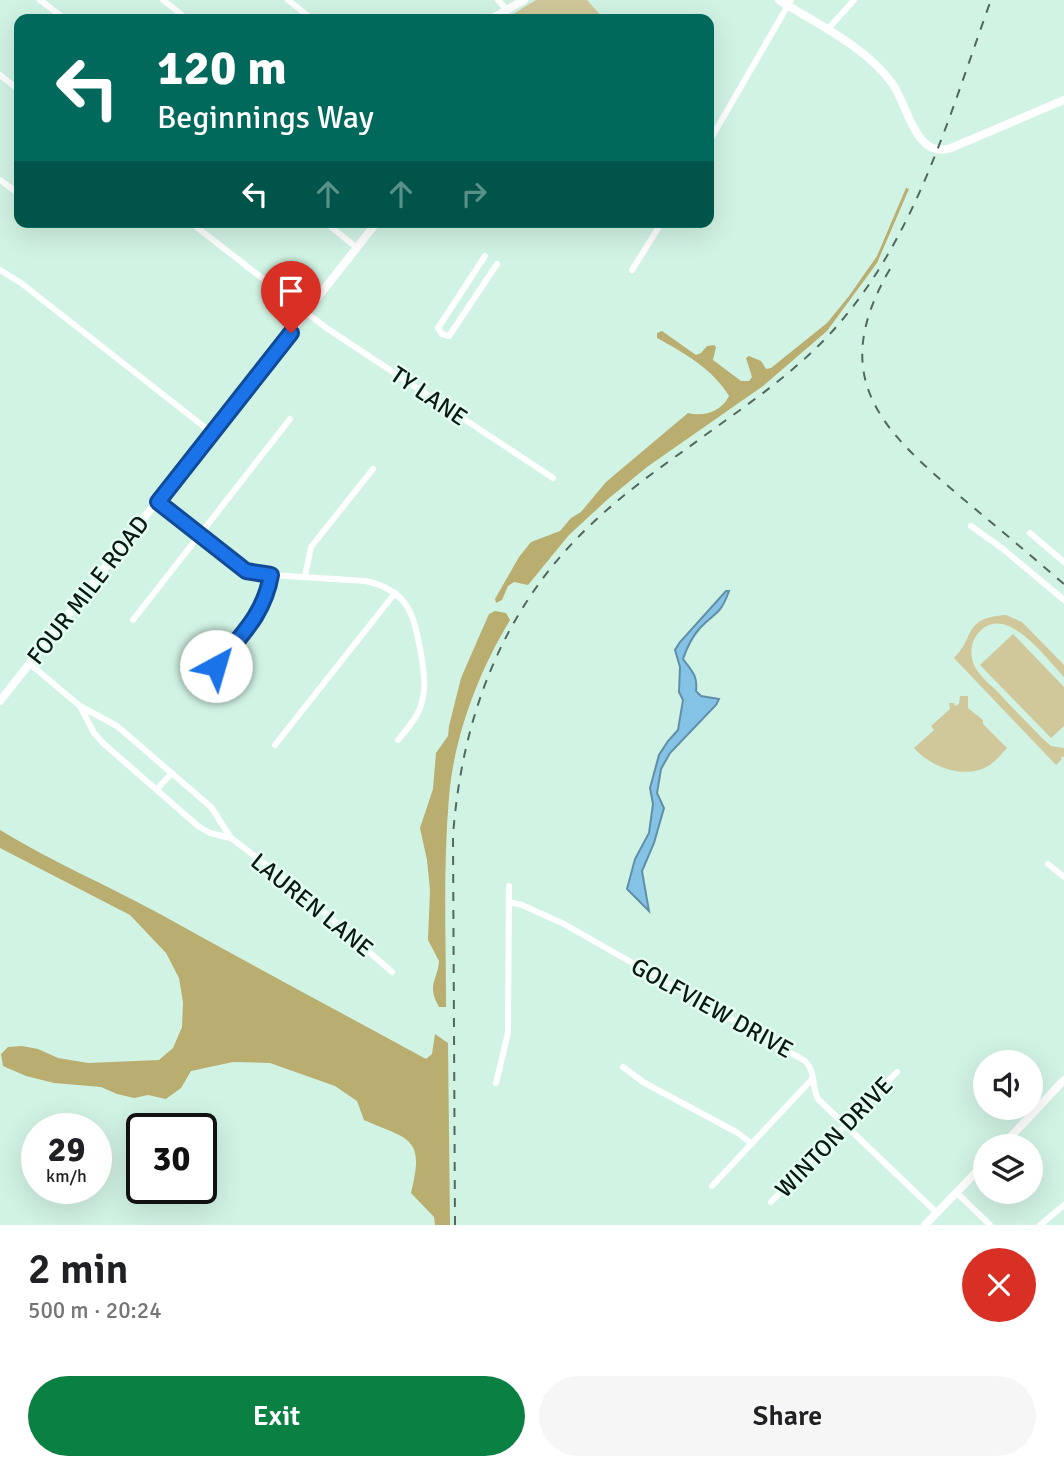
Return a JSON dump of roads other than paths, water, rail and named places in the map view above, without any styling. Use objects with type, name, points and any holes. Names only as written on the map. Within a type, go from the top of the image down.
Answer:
[{"type":"street","points":[[40,0],[58,14]]},
{"type":"street","points":[[163,0],[181,14]]},
{"type":"street","points":[[288,0],[306,14]]},
{"type":"street","points":[[498,0],[507,10]]},
{"type":"street","points":[[500,14],[524,0]]},
{"type":"street","points":[[779,0],[790,3],[885,74],[901,97],[918,136],[930,148],[951,148],[1064,100]]},
{"type":"street","points":[[827,30],[854,0]]},
{"type":"street","points":[[714,133],[790,3]]},
{"type":"street","points":[[0,75],[14,86]]},
{"type":"street","name":"TY LANE","points":[[198,228],[307,313],[553,478]]},
{"type":"street","points":[[332,228],[357,248]]},
{"type":"street","name":"FOUR MILE ROAD","points":[[0,701],[372,228]]},
{"type":"street","points":[[632,270],[658,228]]},
{"type":"street","points":[[485,256],[438,328],[442,334],[449,336],[497,264]]},
{"type":"street","points":[[0,270],[21,283],[212,433]]},
{"type":"street","points":[[133,620],[290,419]]},
{"type":"street","points":[[305,576],[311,547],[373,469]]},
{"type":"street","points":[[158,502],[246,571],[366,582],[395,593],[414,617],[425,682],[419,710],[398,740]]},
{"type":"street","points":[[971,526],[1003,548],[1064,600]]},
{"type":"street","points":[[1030,533],[1064,562]]},
{"type":"street","points":[[203,682],[262,608],[269,591],[271,575]]},
{"type":"street","points":[[275,745],[395,593]]},
{"type":"street","name":"LAUREN LANE","points":[[30,664],[80,706],[117,726],[211,807],[231,838],[293,885],[393,972]]},
{"type":"street","name":"LAUREN LANE","points":[[80,706],[94,733],[198,825],[210,833],[231,838]]},
{"type":"street","points":[[157,789],[172,773]]},
{"type":"street","points":[[1048,864],[1064,877]]},
{"type":"street","points":[[496,1083],[508,1033],[509,886]]},
{"type":"street","name":"GOLFVIEW DRIVE","points":[[509,902],[564,924],[799,1057],[809,1066],[818,1099],[937,1213]]},
{"type":"street","points":[[623,1067],[643,1082],[738,1133],[752,1144]]},
{"type":"street","name":"WINTON DRIVE","points":[[771,1202],[897,1072]]},
{"type":"street","points":[[712,1186],[813,1078]]},
{"type":"street","points":[[1013,1134],[1064,1080]]},
{"type":"street","points":[[925,1225],[973,1176]]},
{"type":"street","points":[[957,1193],[990,1225]]},
{"type":"street","points":[[1040,1225],[1064,1205]]},
{"type":"water","points":[[726,591],[729,591],[723,605],[697,631],[683,659],[695,677],[696,691],[701,696],[719,699],[670,753],[661,769],[657,793],[664,808],[642,871],[649,911],[627,889],[635,859],[649,833],[653,804],[650,788],[659,755],[678,730],[683,700],[679,692],[680,667],[675,650]]},
{"type":"railway","points":[[455,1225],[453,836],[466,746],[478,703],[494,662],[537,586],[565,551],[631,490],[790,372],[826,338],[870,284],[913,207],[947,125],[991,0]]},
{"type":"railway","points":[[890,269],[872,307],[863,341],[863,371],[872,398],[887,424],[907,448],[1064,584]]}]
